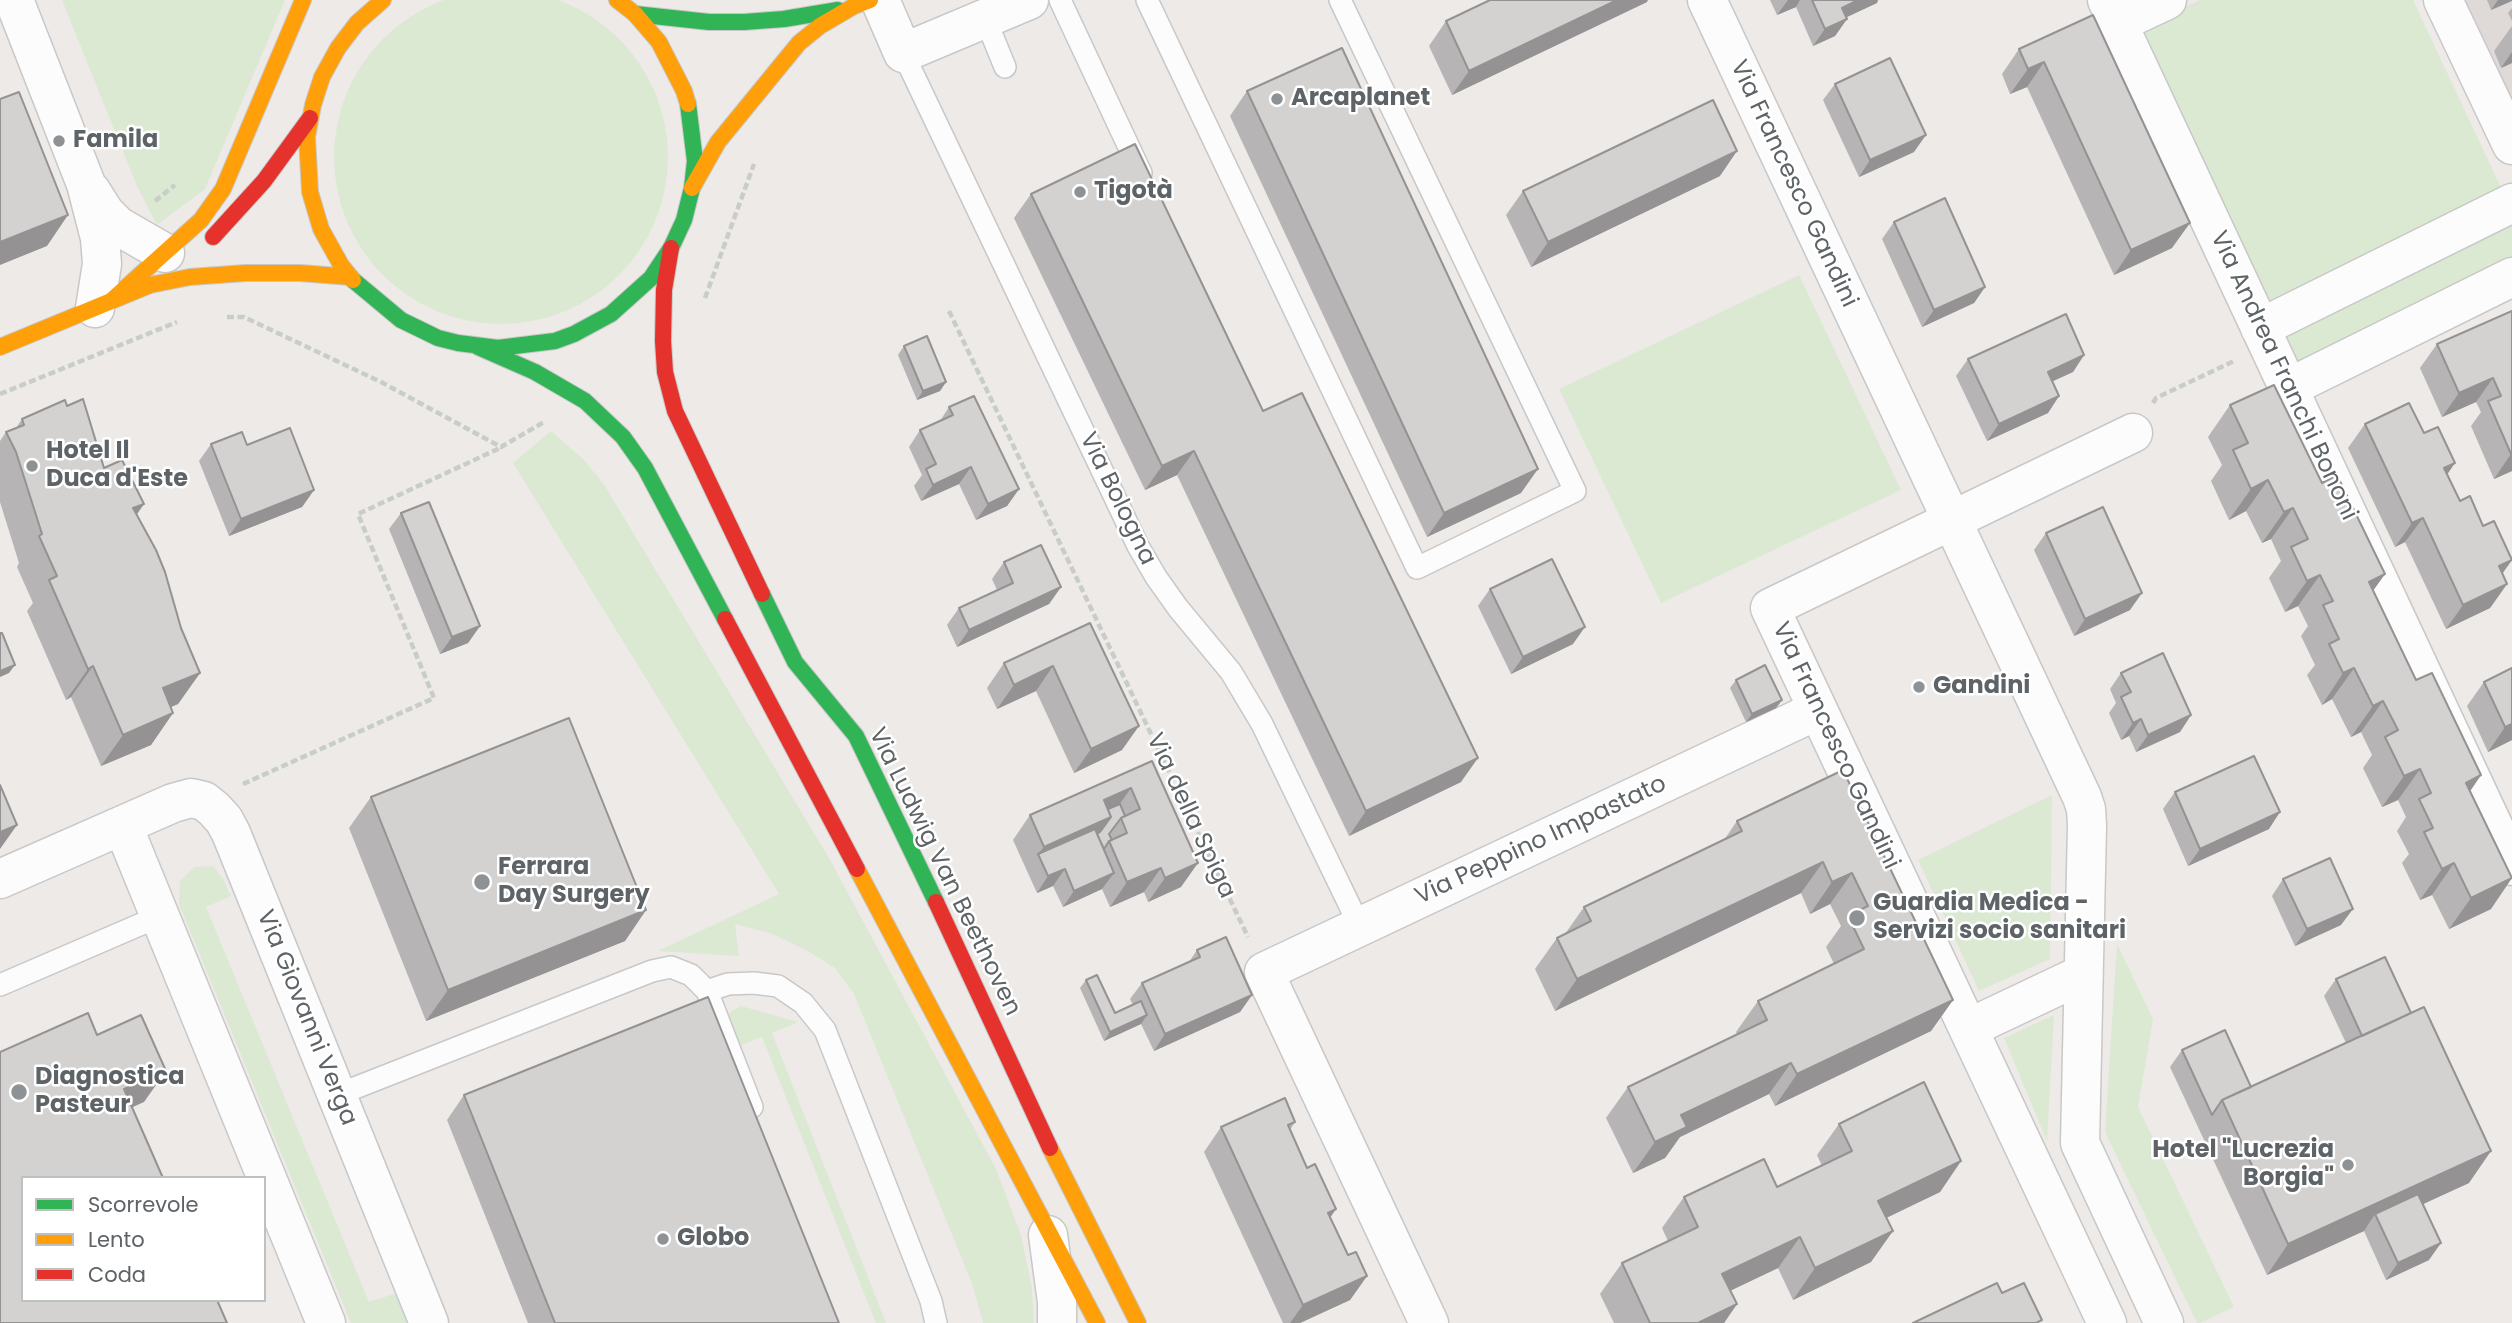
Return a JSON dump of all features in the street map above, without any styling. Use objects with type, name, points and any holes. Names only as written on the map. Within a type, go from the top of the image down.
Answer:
[{"type":"main road","points":[[103,304],[173,263],[223,190],[303,0]]},
{"type":"main road","points":[[383,0],[357,23],[330,61],[316,93],[306,153],[310,192],[321,229],[351,278],[370,298],[401,320],[438,338],[478,347],[498,348],[536,345],[564,338],[611,314],[640,290],[671,248],[684,220],[692,188],[694,139],[684,91],[659,42],[635,15],[617,0]]},
{"type":"main road","points":[[692,188],[718,142],[764,82],[799,43],[820,26],[870,0]]},
{"type":"main road","points":[[635,15],[744,22],[784,19],[867,3]]},
{"type":"main road","points":[[330,61],[336,25]]},
{"type":"main road","points":[[0,347],[103,304],[173,263],[226,225],[264,181],[310,118]]},
{"type":"main road","name":"Via Ludwig Van Beethoven","points":[[671,248],[664,290],[663,341],[665,372],[675,411],[795,662],[856,736],[946,922],[1065,1181],[1138,1323]]},
{"type":"main road","points":[[173,263],[190,277],[300,273],[351,278]]},
{"type":"main road","points":[[478,347],[535,372],[585,401],[623,437],[663,500],[1097,1323]]},
{"type":"street","points":[[14,0],[86,184],[100,237],[103,304]]},
{"type":"street","points":[[903,53],[1029,0]]},
{"type":"street","name":"Via Francesco Gandini","points":[[1707,0],[2086,809],[2080,1143],[2164,1323]]},
{"type":"street","points":[[2112,12],[2167,0]]},
{"type":"street","points":[[2443,0],[2512,145]]},
{"type":"street","name":"Via Bologna","points":[[867,3],[903,53]]},
{"type":"street","name":"Via Andrea Franchi Bononi","points":[[2112,12],[2512,866]]},
{"type":"street","points":[[86,184],[105,213],[118,226],[173,263]]},
{"type":"street","points":[[2264,337],[2512,203]]},
{"type":"street","points":[[2288,388],[2512,277]]},
{"type":"street","name":"Via Francesco Gandini","points":[[2107,1323],[1770,608],[2133,433]]},
{"type":"street","name":"Via Peppino Impastato","points":[[1265,972],[1818,710]]},
{"type":"street","points":[[0,879],[173,803],[191,799],[204,801]]},
{"type":"street","name":"Via Giovanni Verga","points":[[204,801],[224,820],[231,833],[429,1323]]},
{"type":"street","points":[[122,826],[326,1323]]},
{"type":"street","points":[[1265,972],[1429,1323]]},
{"type":"street","points":[[1969,1028],[2083,974]]},
{"type":"street","points":[[1048,1229],[1057,1323]]},
{"type":"lane","points":[[1060,0],[1151,194]]},
{"type":"lane","points":[[1147,0],[1417,568],[1575,491],[1340,0]]},
{"type":"lane","points":[[985,18],[1005,66]]},
{"type":"lane","name":"Via Bologna","points":[[903,53],[1138,546],[1163,587],[1231,672],[1251,704],[1360,927]]},
{"type":"lane","points":[[0,985],[160,916]]},
{"type":"lane","points":[[337,1095],[652,971],[671,967],[691,975],[707,992],[761,1132]]},
{"type":"lane","points":[[707,992],[728,984],[778,986],[803,1003],[825,1030],[931,1301],[936,1323]]},
{"type":"path","points":[[704,301],[755,160]]},
{"type":"path","points":[[118,226],[154,202],[177,182]]},
{"type":"path","name":"Via della Spiga","points":[[949,311],[1265,972]]},
{"type":"path","points":[[218,317],[244,317],[381,382],[500,447]]},
{"type":"path","points":[[0,394],[181,321]]},
{"type":"path","points":[[2133,433],[2156,398],[2264,337]]},
{"type":"path","points":[[204,801],[434,698],[358,514],[500,447],[585,401]]},
{"type":"shaded area","points":[[2455,0],[2512,0],[2512,119]]},
{"type":"green space","points":[[446,-1],[556,-1],[594,18],[619,39],[640,64],[656,93],[667,141],[665,190],[656,221],[640,250],[619,275],[594,296],[565,312],[534,321],[501,324],[468,321],[437,312],[408,296],[383,275],[362,250],[346,221],[337,190],[334,157],[337,124],[346,93],[354,78],[372,51],[395,28],[422,10]]},
{"type":"green space","points":[[62,0],[285,0],[205,189],[157,225],[137,186]]},
{"type":"green space","points":[[2200,0],[2413,0],[2503,192],[2263,304],[2134,30]]},
{"type":"green space","points":[[2512,220],[2512,262],[2293,368],[2276,334]]},
{"type":"green space","points":[[1799,275],[1901,490],[1661,603],[1559,389]]},
{"type":"green space","points":[[551,431],[584,460],[605,486],[829,858],[996,1169],[1021,1235],[1032,1289],[1034,1323],[983,1323],[973,1286],[854,994],[835,968],[808,951],[770,933],[735,924],[739,956],[658,951],[779,894],[513,463]]},
{"type":"green space","points":[[2052,795],[2050,959],[1979,991],[1918,860]]},
{"type":"green space","points":[[213,866],[231,896],[206,907],[369,1302],[397,1293],[408,1323],[351,1323],[179,904],[180,881],[194,867]]},
{"type":"green space","points":[[2117,944],[2153,1019],[2138,1107],[2234,1307],[2200,1323],[2197,1323],[2105,1132]]},
{"type":"green space","points":[[741,1006],[798,1022],[772,1033],[886,1323],[876,1323],[762,1037],[739,1046],[729,1023],[729,1013]]},
{"type":"green space","points":[[2054,1015],[2047,1141],[2004,1038]]},
{"type":"building","points":[[1490,0],[1617,0],[1469,71],[1446,21]]},
{"type":"building","points":[[1812,0],[1858,0],[1842,8],[1847,19],[1825,29]]},
{"type":"building","points":[[2093,15],[2190,223],[2131,250],[2044,62],[2028,69],[2019,49]]},
{"type":"building","points":[[1342,48],[1538,469],[1444,513],[1247,91]]},
{"type":"building","points":[[1890,58],[1926,135],[1870,160],[1835,84]]},
{"type":"building","points":[[19,92],[68,215],[0,242],[0,99]]},
{"type":"building","points":[[1713,100],[1737,151],[1548,242],[1523,191]]},
{"type":"building","points":[[1135,144],[1263,411],[1302,393],[1478,758],[1366,811],[1194,451],[1162,466],[1031,194]]},
{"type":"building","points":[[1945,198],[1985,287],[1934,310],[1894,222]]},
{"type":"building","points":[[2512,311],[2511,454],[2488,401],[2501,396],[2493,378],[2459,393],[2437,344]]},
{"type":"building","points":[[2066,314],[2084,355],[2048,372],[2059,396],[1999,424],[1968,359]]},
{"type":"building","points":[[927,336],[946,382],[923,391],[904,346]]},
{"type":"building","points":[[2274,385],[2322,483],[2337,475],[2385,574],[2369,582],[2416,680],[2432,673],[2481,775],[2466,783],[2512,878],[2471,898],[2454,863],[2442,869],[2424,832],[2433,828],[2419,799],[2431,793],[2420,769],[2404,776],[2385,737],[2398,730],[2383,701],[2373,706],[2354,668],[2343,673],[2329,644],[2339,639],[2323,605],[2333,601],[2320,575],[2307,581],[2291,547],[2308,539],[2293,508],[2284,512],[2268,480],[2251,489],[2233,450],[2248,443],[2230,405]]},
{"type":"building","points":[[974,396],[1019,489],[988,504],[971,467],[933,485],[926,469],[936,464],[920,430],[953,415],[949,407]]},
{"type":"building","points":[[83,399],[104,468],[122,460],[144,504],[133,508],[165,572],[181,628],[200,673],[163,688],[173,713],[123,735],[93,666],[88,669],[49,580],[57,576],[39,536],[42,534],[16,452],[6,432],[24,425],[22,419],[65,400],[67,406]]},
{"type":"building","points":[[2409,403],[2424,433],[2438,427],[2455,463],[2444,468],[2460,501],[2470,496],[2483,526],[2494,521],[2512,560],[2499,566],[2507,584],[2463,605],[2423,518],[2412,523],[2365,424]]},
{"type":"building","points":[[290,428],[314,490],[241,519],[211,444],[242,432],[247,445]]},
{"type":"building","points":[[429,502],[480,626],[452,637],[401,513]]},
{"type":"building","points":[[2103,507],[2142,593],[2085,619],[2046,533]]},
{"type":"building","points":[[1041,545],[1061,587],[969,630],[959,608],[1013,583],[1004,562]]},
{"type":"building","points":[[1552,559],[1585,627],[1523,657],[1490,589]]},
{"type":"building","points":[[1090,623],[1139,726],[1091,749],[1053,666],[1014,685],[1004,663]]},
{"type":"building","points":[[0,633],[15,665],[0,671]]},
{"type":"building","points":[[2163,653],[2191,715],[2148,735],[2141,719],[2133,723],[2121,697],[2131,692],[2121,673]]},
{"type":"building","points":[[1765,665],[1782,700],[1752,714],[1736,680]]},
{"type":"building","points":[[2512,668],[2512,724],[2505,727],[2484,682]]},
{"type":"building","points":[[569,718],[646,910],[448,990],[371,797]]},
{"type":"building","points":[[2254,756],[2280,812],[2200,849],[2175,792]]},
{"type":"building","points":[[1152,761],[1198,863],[1165,878],[1161,868],[1127,882],[1109,841],[1127,833],[1121,818],[1140,809],[1131,788],[1104,800],[1111,817],[1044,847],[1030,815]]},
{"type":"building","points":[[1843,770],[1953,1000],[1797,1074],[1791,1063],[1681,1115],[1687,1127],[1655,1142],[1628,1087],[1767,1020],[1758,1001],[1864,949],[1848,916],[1868,906],[1852,873],[1832,882],[1823,862],[1577,979],[1557,938],[1591,921],[1584,907],[1742,831],[1737,821]]},
{"type":"building","points":[[0,785],[17,825],[0,832]]},
{"type":"building","points":[[1120,804],[1125,816],[1109,834],[1112,840],[1104,849],[1097,834],[1111,817],[1108,809]]},
{"type":"building","points":[[1095,829],[1114,873],[1074,891],[1065,869],[1048,876],[1038,854]]},
{"type":"building","points":[[2330,858],[2353,909],[2307,929],[2283,879]]},
{"type":"building","points":[[1226,937],[1252,995],[1165,1034],[1142,983],[1200,957],[1197,950]]},
{"type":"building","points":[[2385,957],[2411,1013],[2362,1036],[2336,979]]},
{"type":"building","points":[[1097,975],[1115,1013],[1141,1001],[1147,1015],[1110,1032],[1086,980]]},
{"type":"building","points":[[708,997],[839,1323],[555,1323],[464,1095]]},
{"type":"building","points":[[2424,1007],[2491,1151],[2288,1244],[2222,1100]]},
{"type":"building","points":[[88,1013],[97,1035],[141,1015],[166,1071],[124,1089],[162,1176],[21,1176],[21,1302],[218,1302],[227,1323],[0,1323],[0,1052]]},
{"type":"building","points":[[2225,1030],[2251,1087],[2222,1100],[2212,1115],[2182,1050]]},
{"type":"building","points":[[1924,1082],[1961,1161],[1878,1201],[1893,1231],[1815,1268],[1800,1237],[1722,1274],[1737,1304],[1698,1323],[1650,1323],[1622,1263],[1698,1227],[1684,1197],[1764,1159],[1777,1187],[1852,1151],[1839,1124]]},
{"type":"building","points":[[1285,1098],[1295,1122],[1288,1125],[1307,1168],[1315,1164],[1336,1209],[1328,1213],[1348,1255],[1356,1252],[1367,1276],[1303,1305],[1221,1127]]},
{"type":"building","points":[[2418,1194],[2441,1243],[2398,1263],[2375,1214]]},
{"type":"building","points":[[1997,1283],[2002,1293],[2024,1283],[2042,1320],[2036,1323],[1913,1323]]},
{"type":"traffic: fast","points":[[635,14],[709,22],[744,22],[838,10]]},
{"type":"traffic: fast","points":[[353,280],[401,320],[438,338],[458,343],[498,348],[555,341],[574,334],[611,314],[651,278],[671,248],[684,220],[692,188],[695,161],[688,104]]},
{"type":"traffic: fast","points":[[478,347],[535,372],[585,401],[623,437],[645,468],[725,619]]},
{"type":"traffic: fast","points":[[762,594],[795,662],[856,736],[936,902]]},
{"type":"traffic: slow","points":[[111,301],[201,220],[223,189],[303,0]]},
{"type":"traffic: slow","points":[[353,280],[341,265],[321,229],[310,192],[307,137],[322,77],[338,48],[357,23],[383,0]]},
{"type":"traffic: slow","points":[[617,0],[635,14],[659,42],[688,104]]},
{"type":"traffic: slow","points":[[692,188],[718,142],[799,43],[820,26],[870,0]]},
{"type":"traffic: slow","points":[[0,347],[150,285],[190,277],[246,273],[351,277]]},
{"type":"traffic: slow","points":[[857,869],[1097,1323]]},
{"type":"traffic: slow","points":[[1050,1148],[1138,1323]]},
{"type":"traffic: jam","points":[[213,237],[264,181],[310,118]]},
{"type":"traffic: jam","points":[[671,248],[664,290],[663,341],[665,372],[675,411],[762,594]]},
{"type":"traffic: jam","points":[[725,619],[857,869]]},
{"type":"traffic: jam","points":[[936,902],[1050,1148]]},
{"type":"place","name":"Arcaplanet","points":[[1277,99]]},
{"type":"place","name":"Famila","points":[[59,141]]},
{"type":"place","name":"Tigotà","points":[[1080,192]]},
{"type":"place","name":"Hotel Il Duca d'Este","points":[[32,466]]},
{"type":"place","name":"Gandini","points":[[1919,687]]},
{"type":"place","name":"Ferrara Day Surgery","points":[[482,882]]},
{"type":"place","name":"Guardia Medica - Servizi socio sanitari","points":[[1857,918]]},
{"type":"place","name":"Diagnostica Pasteur","points":[[19,1092]]},
{"type":"place","name":"Hotel \"Lucrezia Borgia\"","points":[[2348,1165]]},
{"type":"place","name":"Globo","points":[[663,1239]]}]
